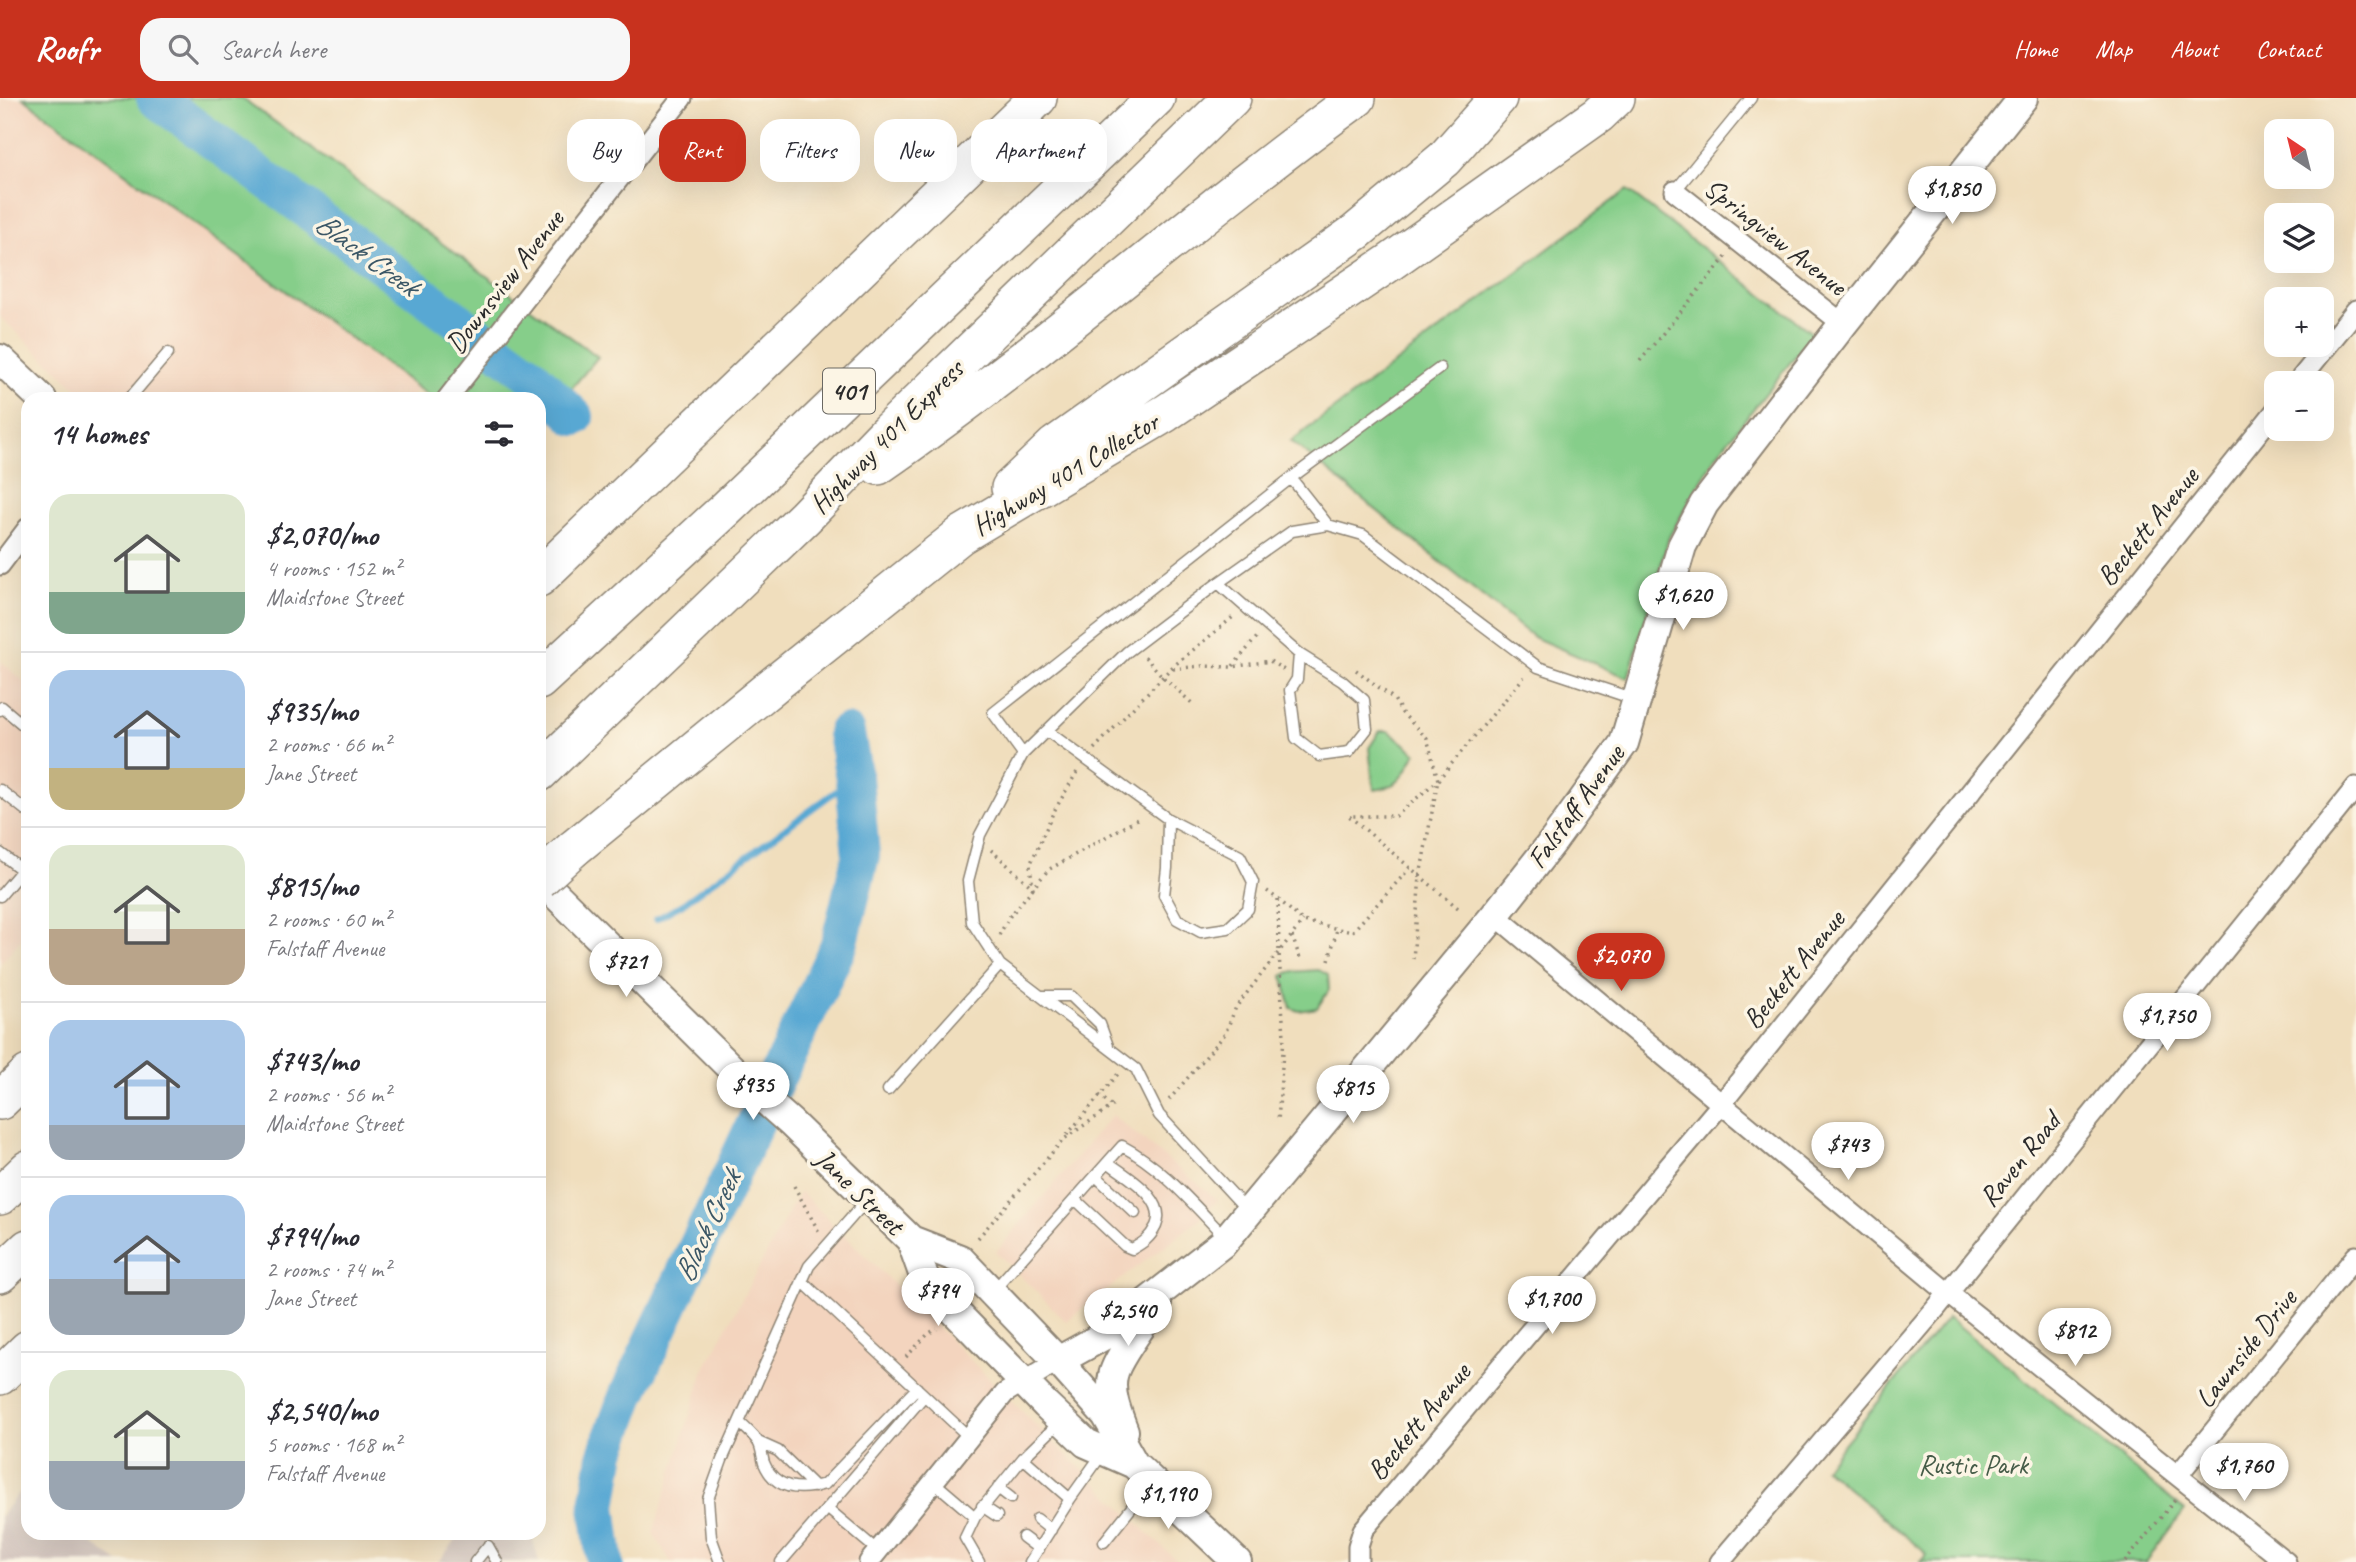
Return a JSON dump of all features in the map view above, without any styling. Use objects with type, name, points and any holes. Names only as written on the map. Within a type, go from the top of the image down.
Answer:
[{"type":"highway","points":[[546,571],[1038,98]]},
{"type":"highway","name":"Highway 401 Express","points":[[546,675],[726,509],[1156,98]]},
{"type":"highway","name":"Highway 401 Express","points":[[546,766],[805,517],[887,432],[1232,98]]},
{"type":"highway","points":[[805,517],[903,449],[1357,98]]},
{"type":"highway","points":[[961,535],[1055,444],[1356,232],[1444,159],[1498,98]]},
{"type":"highway","name":"Highway 401 Collector","points":[[546,873],[961,535],[1166,413],[1389,263],[1598,115],[1616,98]]},
{"type":"highway","points":[[0,1101],[21,1081]]},
{"type":"highway","points":[[0,1196],[21,1176]]},
{"type":"highway","points":[[0,1274],[21,1254]]},
{"type":"highway","points":[[0,1376],[21,1356]]},
{"type":"street","name":"Downsview Avenue","points":[[452,392],[682,98]]},
{"type":"street","name":"Falstaff Avenue","points":[[1058,1361],[1105,1335],[1227,1239],[1568,821],[1623,743],[1682,546],[1704,504],[2023,98]]},
{"type":"street","name":"Springview Avenue","points":[[1675,191],[1843,324]]},
{"type":"street","points":[[2308,371],[2356,310]]},
{"type":"street","points":[[0,359],[35,392]]},
{"type":"street","name":"Beckett Avenue","points":[[1358,1562],[1358,1546],[1363,1530],[1722,1103],[2264,425]]},
{"type":"street","points":[[0,565],[21,537]]},
{"type":"street","name":"Raven Road","points":[[1720,1562],[1948,1293],[2356,788]]},
{"type":"street","name":"Jane Street","points":[[546,886],[747,1084],[911,1240],[960,1259],[1106,1415],[1143,1473]]},
{"type":"street","points":[[1494,915],[1948,1293],[2286,1562]]},
{"type":"street","name":"Jane Street","points":[[911,1240],[926,1282],[1023,1382],[1086,1443],[1143,1473],[1237,1562]]},
{"type":"street","name":"Lawnside Drive","points":[[2178,1475],[2356,1256]]},
{"type":"street","points":[[1143,1473],[1115,1405],[1112,1377],[1166,1289]]},
{"type":"street","points":[[873,1557],[1004,1393],[1058,1361]]},
{"type":"lane","points":[[1675,191],[1751,98]]},
{"type":"lane","points":[[135,392],[168,353]]},
{"type":"lane","points":[[1023,754],[993,713],[1291,478],[1440,368]]},
{"type":"lane","points":[[1291,478],[1328,525]]},
{"type":"lane","points":[[1249,1212],[1157,1111],[1136,1069],[1000,965],[972,922],[968,881],[979,839],[1023,754],[1135,646],[1218,583],[1292,531],[1328,525],[1363,535],[1538,667],[1637,700]]},
{"type":"lane","points":[[1218,583],[1299,654],[1342,681],[1364,700],[1367,729],[1349,752],[1320,756],[1296,738],[1290,690],[1297,679],[1299,654]]},
{"type":"lane","points":[[1,706],[21,723]]},
{"type":"lane","points":[[1047,731],[1168,819],[1241,856],[1253,882],[1248,909],[1228,928],[1201,932],[1177,919],[1164,895],[1168,819]]},
{"type":"lane","points":[[0,790],[21,806]]},
{"type":"lane","points":[[0,853],[21,866]]},
{"type":"lane","points":[[0,896],[21,873]]},
{"type":"lane","points":[[888,1090],[1000,965]]},
{"type":"lane","points":[[1040,996],[1071,996],[1100,1024],[1109,1048]]},
{"type":"lane","points":[[992,1292],[1122,1146],[1137,1154],[1173,1184],[1227,1239]]},
{"type":"lane","points":[[1076,1200],[1125,1246],[1132,1249],[1150,1237],[1159,1217],[1157,1207],[1139,1186],[1109,1163]]},
{"type":"lane","points":[[1097,1177],[1135,1213]]},
{"type":"lane","points":[[720,1562],[711,1537],[708,1499],[722,1460],[809,1266],[868,1198]]},
{"type":"lane","points":[[802,1281],[969,1437]]},
{"type":"lane","points":[[758,1442],[765,1465],[776,1482],[795,1489],[825,1484],[920,1392]]},
{"type":"lane","points":[[781,1562],[920,1392]]},
{"type":"lane","points":[[979,1562],[965,1538],[975,1517],[1023,1458],[1062,1420]]},
{"type":"lane","points":[[739,1422],[758,1442],[778,1451],[815,1487]]},
{"type":"lane","points":[[1030,1562],[1104,1451]]},
{"type":"lane","points":[[1023,1458],[1070,1499]]},
{"type":"lane","points":[[1104,1542],[1143,1473]]},
{"type":"lane","points":[[934,1482],[975,1517]]},
{"type":"lane","points":[[998,1488],[1012,1498]]},
{"type":"lane","points":[[982,1506],[997,1516]]},
{"type":"lane","points":[[827,1508],[873,1557]]},
{"type":"lane","points":[[1037,1520],[1051,1530]]},
{"type":"lane","points":[[1023,1537],[1039,1549]]},
{"type":"lane","points":[[475,1562],[488,1546],[497,1562]]},
{"type":"path","points":[[1640,361],[1738,242]]},
{"type":"path","points":[[1033,888],[1030,865],[1053,813],[1085,759],[1171,669],[1244,607]]},
{"type":"path","points":[[1232,667],[1266,626]]},
{"type":"path","points":[[1135,646],[1163,677],[1194,705]]},
{"type":"path","points":[[1171,669],[1232,667],[1269,661],[1297,679]]},
{"type":"path","points":[[1342,681],[1341,675],[1349,665],[1394,699],[1402,713],[1427,738],[1438,780],[1420,876],[1413,959]]},
{"type":"path","points":[[1458,908],[1349,816],[1396,816],[1438,780],[1524,677]]},
{"type":"path","points":[[990,950],[1010,916],[1048,870],[1155,809]]},
{"type":"path","points":[[979,839],[1033,888]]},
{"type":"path","points":[[1253,882],[1278,898],[1303,922],[1352,932],[1410,868]]},
{"type":"path","points":[[1278,898],[1284,1037],[1278,1122]]},
{"type":"path","points":[[1157,1111],[1225,1034],[1236,1007],[1303,922]]},
{"type":"path","points":[[1329,960],[1337,929]]},
{"type":"path","points":[[1292,936],[1301,961]]},
{"type":"path","points":[[978,1238],[1128,1063]]},
{"type":"path","points":[[1099,1095],[1111,1105]]},
{"type":"path","points":[[1064,1139],[1117,1103]]},
{"type":"path","points":[[794,1186],[827,1245]]},
{"type":"path","points":[[895,1368],[929,1333],[941,1326]]},
{"type":"path","points":[[2125,1562],[2175,1500]]},
{"type":"shaded area","points":[[0,98],[23,98],[417,389],[415,392],[80,392],[0,317]]},
{"type":"shaded area","points":[[0,661],[21,679],[21,939],[0,964]]},
{"type":"shaded area","points":[[1112,1115],[1218,1200],[1195,1223],[1066,1321],[996,1252]]},
{"type":"shaded area","points":[[800,1191],[1178,1562],[671,1562],[653,1533],[704,1370]]},
{"type":"shaded area","points":[[19,1492],[21,1540],[87,1540],[119,1562],[0,1562],[0,1517]]},
{"type":"shaded area","points":[[456,1540],[533,1540],[539,1562],[438,1562]]},
{"type":"green space","points":[[23,98],[242,98],[598,357],[546,419],[546,392],[423,392]]},
{"type":"green space","points":[[1627,190],[1813,334],[1715,457],[1669,537],[1628,678],[1533,637],[1291,441]]},
{"type":"green space","points":[[1380,731],[1389,731],[1416,753],[1401,779],[1391,786],[1374,790],[1369,748]]},
{"type":"green space","points":[[1319,970],[1328,975],[1329,990],[1317,1008],[1299,1011],[1291,1008],[1283,976],[1290,972]]},
{"type":"green space","name":"Rustic Park","points":[[1948,1317],[2185,1510],[2146,1562],[1920,1562],[1927,1554],[1824,1468]]},
{"type":"waterway","name":"Black Creek","points":[[155,98],[529,373],[575,417]]},
{"type":"waterway","name":"Black Creek","points":[[605,1562],[598,1506],[607,1451],[628,1394],[839,945],[861,855],[854,778],[846,733]]},
{"type":"waterway","points":[[656,919],[681,905],[854,778]]}]
